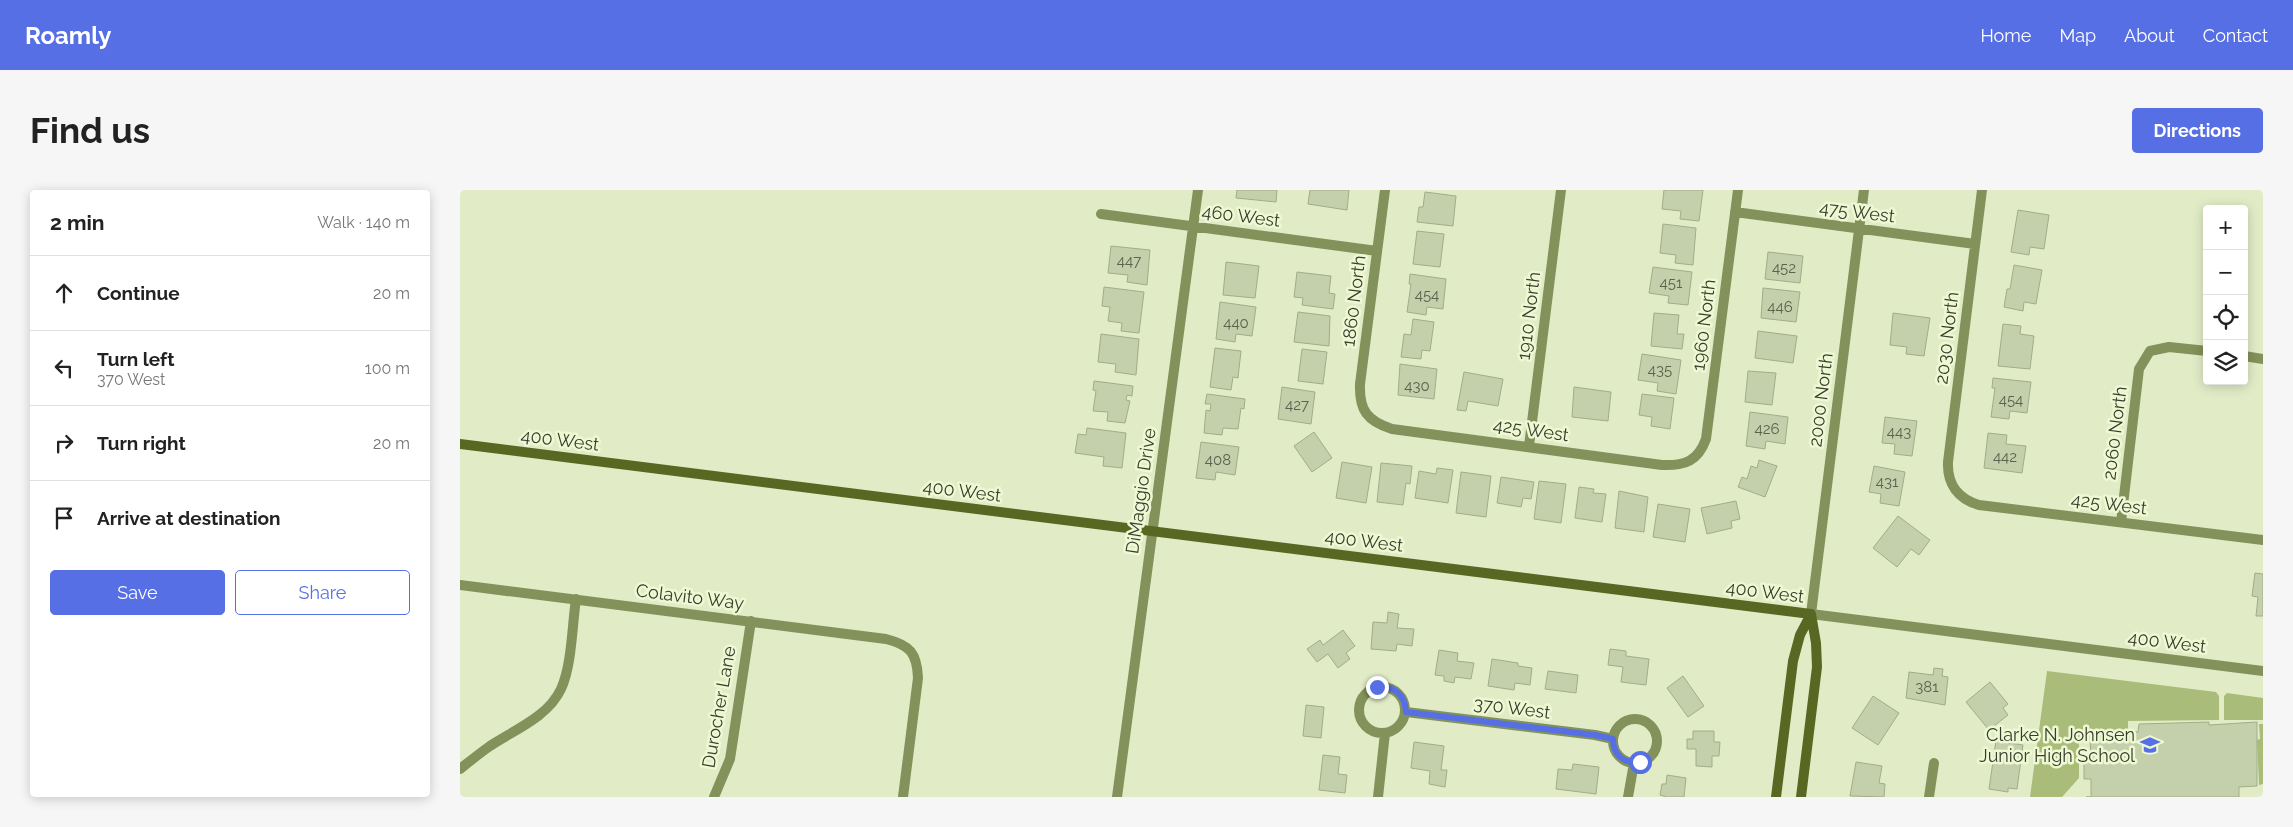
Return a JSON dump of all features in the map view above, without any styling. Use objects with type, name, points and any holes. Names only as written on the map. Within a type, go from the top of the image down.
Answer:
[{"type":"street","name":"DiMaggio Drive","points":[[1117,797],[1198,190]]},
{"type":"street","name":"1860 North","points":[[1367,415],[1360,402],[1360,384],[1385,190]]},
{"type":"street","name":"1910 North","points":[[1529,446],[1561,190]]},
{"type":"street","name":"1960 North","points":[[1692,460],[1700,453],[1706,439],[1738,190]]},
{"type":"street","name":"2000 North","points":[[1801,797],[1818,667],[1818,655],[1811,614],[1864,190]]},
{"type":"street","name":"2030 North","points":[[1955,490],[1948,477],[1948,462],[1982,190]]},
{"type":"street","name":"475 West","points":[[1735,212],[1975,244]]},
{"type":"street","name":"460 West","points":[[1101,214],[1377,251]]},
{"type":"street","name":"2060 North","points":[[2121,522],[2140,369],[2150,351],[2169,347],[2203,351]]},
{"type":"street","points":[[2248,357],[2263,359]]},
{"type":"street","name":"425 West","points":[[1367,415],[1373,421],[1392,429],[1662,465],[1678,466],[1692,460]]},
{"type":"street","name":"400 West","points":[[460,444],[2263,671]]},
{"type":"street","name":"425 West","points":[[1955,490],[1966,500],[1979,505],[2263,540]]},
{"type":"street","name":"Colavito Way","points":[[460,584],[901,642],[912,651],[918,662],[918,678],[902,797]]},
{"type":"street","points":[[460,769],[488,747],[533,719],[549,706],[560,690],[566,672],[576,599]]},
{"type":"street","name":"2000 North","points":[[1776,797],[1796,648],[1804,626],[1811,614]]},
{"type":"street","name":"Durocher Lane","points":[[714,797],[725,773],[731,751],[751,621]]},
{"type":"street","points":[[1383,686],[1395,690],[1404,700],[1406,712],[1397,729],[1385,734],[1372,732],[1367,728],[1360,717],[1359,705],[1366,693],[1371,689],[1383,686]]},
{"type":"street","name":"370 West","points":[[1406,712],[1613,739]]},
{"type":"street","points":[[1627,721],[1644,722],[1653,729],[1656,740],[1654,752],[1646,760],[1634,763],[1618,756],[1613,745],[1617,728],[1627,721]]},
{"type":"street","points":[[1378,797],[1385,734]]},
{"type":"street","points":[[1628,797],[1634,763]]},
{"type":"street","points":[[1930,797],[1934,763]]},
{"type":"green space","points":[[2047,671],[2216,692],[2219,696],[2219,720],[2128,721],[2128,737],[2079,738],[2079,778],[2062,797],[2030,797]]},
{"type":"green space","points":[[2227,693],[2263,698],[2263,720],[2224,720],[2224,696]]},
{"type":"green space","points":[[2259,724],[2263,724],[2263,784],[2259,785],[2257,740],[2260,739]]},
{"type":"building","points":[[1237,190],[1277,190],[1276,202],[1236,198]]},
{"type":"building","points":[[1310,190],[1349,190],[1347,210],[1308,204]]},
{"type":"building","points":[[1664,190],[1703,190],[1699,221],[1680,219],[1681,211],[1662,209]]},
{"type":"building","points":[[1425,192],[1456,196],[1453,226],[1417,222],[1419,207],[1423,207]]},
{"type":"building","points":[[2018,210],[2049,215],[2044,249],[2030,247],[2029,255],[2011,252]]},
{"type":"building","points":[[1663,224],[1696,228],[1693,265],[1675,263],[1676,255],[1660,253]]},
{"type":"building","points":[[1417,231],[1444,234],[1440,267],[1413,264]]},
{"type":"building","points":[[1111,246],[1150,250],[1147,285],[1127,282],[1128,275],[1108,273]]},
{"type":"building","points":[[1768,252],[1803,256],[1800,283],[1765,279]]},
{"type":"building","points":[[1226,262],[1259,266],[1255,298],[1223,295]]},
{"type":"building","points":[[2014,265],[2042,270],[2036,304],[2024,302],[2023,311],[2004,307],[2007,289],[2010,289]]},
{"type":"building","points":[[1653,267],[1692,272],[1688,305],[1668,303],[1669,296],[1649,293]]},
{"type":"building","points":[[1297,272],[1331,276],[1329,293],[1335,294],[1333,309],[1302,305],[1303,298],[1294,297]]},
{"type":"building","points":[[1410,274],[1446,279],[1443,309],[1427,307],[1426,315],[1407,312],[1411,284],[1409,284]]},
{"type":"building","points":[[1104,287],[1144,292],[1139,333],[1121,331],[1122,323],[1108,321],[1110,307],[1102,306]]},
{"type":"building","points":[[1763,288],[1800,292],[1796,322],[1761,318]]},
{"type":"building","points":[[1220,302],[1256,307],[1252,336],[1236,334],[1235,342],[1216,339]]},
{"type":"building","points":[[1298,312],[1330,316],[1329,346],[1294,342]]},
{"type":"building","points":[[1654,313],[1679,315],[1677,334],[1684,334],[1682,349],[1651,346]]},
{"type":"building","points":[[1893,313],[1930,318],[1924,356],[1906,354],[1907,347],[1890,345]]},
{"type":"building","points":[[1413,319],[1434,322],[1430,351],[1422,350],[1421,359],[1401,357],[1404,334],[1411,335]]},
{"type":"building","points":[[2003,324],[2021,326],[2020,334],[2034,336],[2030,369],[1998,366]]},
{"type":"building","points":[[1758,331],[1797,336],[1793,363],[1755,358]]},
{"type":"building","points":[[1101,334],[1139,339],[1136,375],[1115,372],[1116,364],[1098,362]]},
{"type":"building","points":[[1215,348],[1241,351],[1238,378],[1233,377],[1231,390],[1210,387]]},
{"type":"building","points":[[1302,349],[1327,352],[1323,384],[1298,381]]},
{"type":"building","points":[[1642,354],[1681,360],[1676,394],[1657,391],[1658,383],[1638,380]]},
{"type":"building","points":[[1400,364],[1437,369],[1434,399],[1398,395]]},
{"type":"building","points":[[1748,371],[1776,373],[1772,405],[1745,402]]},
{"type":"building","points":[[1464,372],[1503,379],[1498,406],[1468,401],[1466,411],[1457,410]]},
{"type":"building","points":[[1993,378],[2031,382],[2027,413],[2010,411],[2009,419],[1991,417],[1995,388],[1992,388]]},
{"type":"building","points":[[1094,381],[1133,386],[1132,396],[1127,395],[1126,400],[1130,401],[1125,423],[1107,421],[1108,412],[1093,411],[1096,391],[1093,390]]},
{"type":"building","points":[[1282,387],[1315,392],[1311,424],[1278,419]]},
{"type":"building","points":[[1574,387],[1611,392],[1608,421],[1572,417]]},
{"type":"building","points":[[1207,394],[1245,399],[1244,409],[1241,408],[1238,429],[1223,428],[1222,435],[1204,433],[1206,410],[1210,411],[1211,404],[1205,404]]},
{"type":"building","points":[[1642,394],[1674,398],[1670,429],[1651,426],[1652,417],[1639,415]]},
{"type":"building","points":[[1750,412],[1788,417],[1785,444],[1766,441],[1765,449],[1746,446]]},
{"type":"building","points":[[1885,417],[1917,421],[1912,456],[1894,454],[1895,444],[1882,443]]},
{"type":"building","points":[[1087,428],[1126,433],[1122,468],[1103,466],[1104,457],[1075,453],[1078,434],[1086,435]]},
{"type":"building","points":[[1314,432],[1332,458],[1312,472],[1294,446]]},
{"type":"building","points":[[1988,433],[2007,435],[2006,444],[2026,446],[2022,473],[1984,468]]},
{"type":"building","points":[[1201,442],[1239,447],[1235,475],[1216,472],[1215,480],[1196,478]]},
{"type":"building","points":[[1759,460],[1777,466],[1765,497],[1738,487],[1742,477],[1747,479],[1751,466],[1757,468]]},
{"type":"building","points":[[1342,462],[1372,467],[1366,503],[1336,498]]},
{"type":"building","points":[[1381,463],[1412,466],[1410,484],[1406,483],[1403,505],[1377,502]]},
{"type":"building","points":[[1874,466],[1905,472],[1899,506],[1880,503],[1881,494],[1869,492]]},
{"type":"building","points":[[1437,468],[1453,470],[1448,503],[1415,498],[1419,471],[1436,474]]},
{"type":"building","points":[[1461,472],[1491,476],[1486,517],[1456,513]]},
{"type":"building","points":[[1501,477],[1534,482],[1531,499],[1523,498],[1521,507],[1497,503]]},
{"type":"building","points":[[1539,481],[1566,484],[1561,523],[1534,519]]},
{"type":"building","points":[[1579,487],[1594,489],[1593,493],[1606,494],[1602,522],[1575,518]]},
{"type":"building","points":[[1619,491],[1648,497],[1644,532],[1615,528]]},
{"type":"building","points":[[1736,501],[1740,519],[1731,521],[1732,528],[1707,534],[1701,508]]},
{"type":"building","points":[[1658,504],[1690,509],[1685,542],[1653,537]]},
{"type":"building","points":[[1898,516],[1930,540],[1919,555],[1911,549],[1897,567],[1873,548]]},
{"type":"building","points":[[2255,573],[2263,574],[2263,616],[2256,616],[2258,597],[2252,596]]},
{"type":"building","points":[[1388,612],[1399,614],[1397,628],[1414,629],[1412,646],[1397,644],[1396,651],[1371,649],[1373,622],[1387,623]]},
{"type":"building","points":[[1343,630],[1355,646],[1346,653],[1350,659],[1338,668],[1328,654],[1317,662],[1307,649],[1320,640],[1323,645]]},
{"type":"building","points":[[1610,649],[1626,651],[1626,656],[1649,659],[1646,685],[1621,682],[1623,667],[1608,665]]},
{"type":"building","points":[[1439,650],[1458,653],[1457,661],[1474,663],[1471,679],[1455,677],[1454,683],[1444,681],[1444,676],[1435,675]]},
{"type":"building","points":[[1492,659],[1518,663],[1518,666],[1532,668],[1530,685],[1515,683],[1514,690],[1488,686]]},
{"type":"building","points":[[1934,668],[1943,669],[1942,676],[1948,677],[1945,705],[1906,698],[1909,672],[1933,675]]},
{"type":"building","points":[[1548,671],[1578,675],[1576,693],[1545,689]]},
{"type":"building","points":[[1683,676],[1704,706],[1688,717],[1667,688]]},
{"type":"building","points":[[1990,682],[2008,704],[2003,708],[2008,715],[1989,730],[1966,702]]},
{"type":"building","points":[[1873,696],[1899,713],[1878,745],[1852,728]]},
{"type":"building","points":[[1306,705],[1324,707],[1321,738],[1303,736]]},
{"type":"building","points":[[2209,722],[2209,725],[2257,722],[2257,786],[2239,787],[2239,797],[2091,797],[2091,779],[2084,779],[2084,759],[2091,758],[2090,738],[2130,737],[2130,731],[2138,732],[2139,724]]},
{"type":"building","points":[[1693,731],[1714,731],[1714,742],[1720,742],[1719,756],[1712,756],[1712,767],[1696,766],[1696,749],[1687,749],[1687,739],[1693,739]]},
{"type":"building","points":[[1996,741],[2023,745],[2017,789],[2008,788],[2008,792],[1989,789]]},
{"type":"building","points":[[1414,742],[1444,746],[1441,770],[1447,770],[1445,787],[1429,784],[1430,771],[1411,768]]},
{"type":"building","points":[[1323,755],[1340,757],[1338,774],[1347,775],[1345,793],[1319,790]]},
{"type":"building","points":[[1856,762],[1882,766],[1879,783],[1885,784],[1884,797],[1850,796]]},
{"type":"building","points":[[1573,764],[1599,767],[1596,794],[1556,789],[1558,769],[1572,770]]},
{"type":"building","points":[[1667,775],[1686,778],[1684,797],[1660,795],[1662,784],[1666,784]]},
{"type":"place","name":"Clarke N. Johnsen Junior High School","points":[[2150,745]]},
{"type":"route","points":[[1377,687],[1389,687],[1400,694],[1406,706],[1406,712],[1595,735],[1613,739],[1615,751],[1623,760],[1634,763],[1640,762]]}]
